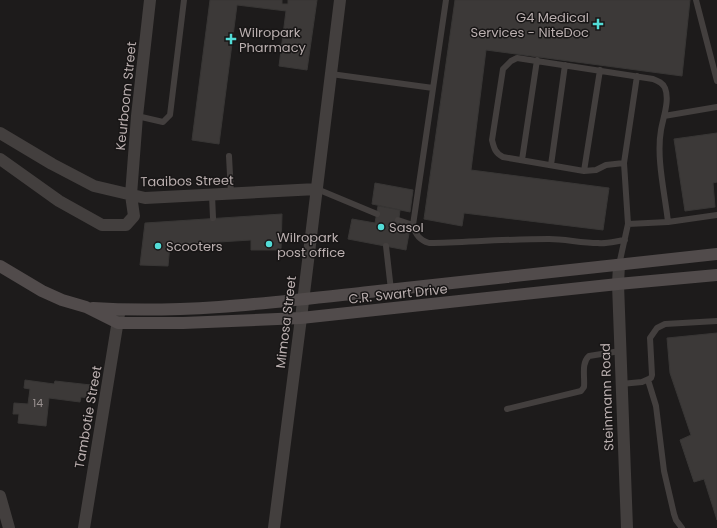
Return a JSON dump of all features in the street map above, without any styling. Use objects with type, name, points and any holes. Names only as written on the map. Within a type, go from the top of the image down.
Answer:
[{"type":"main road","name":"C.R. Swart Drive","points":[[86,307],[120,310],[184,309],[391,290],[717,254]]},
{"type":"main road","name":"C.R. Swart Drive","points":[[0,266],[42,291],[62,300],[86,307],[118,323],[183,324],[301,318],[618,284],[717,275]]},
{"type":"street","name":"Keurboom Street","points":[[0,159],[59,201],[102,225],[126,225],[134,216],[131,195],[137,116],[150,0]]},
{"type":"street","name":"Mimosa Street","points":[[274,528],[340,0]]},
{"type":"street","name":"Taaibos Street","points":[[0,133],[52,164],[94,186],[145,198],[317,189]]},
{"type":"street","name":"Steinmann Road","points":[[619,265],[618,284],[626,528]]},
{"type":"street","name":"Tambotie Street","points":[[84,528],[120,310]]},
{"type":"street","points":[[0,496],[9,528]]},
{"type":"lane","points":[[137,116],[163,122],[170,115],[184,0]]},
{"type":"lane","points":[[446,0],[412,225],[417,235],[422,241],[429,243],[517,239],[564,239],[599,244],[625,240]]},
{"type":"lane","points":[[696,0],[717,81]]},
{"type":"lane","points":[[624,164],[606,165],[596,170],[584,171],[503,157],[498,154],[494,150],[492,140],[503,69],[511,60],[517,58],[637,76],[653,79],[663,85],[666,89],[666,100],[660,152],[668,222]]},
{"type":"lane","points":[[522,160],[537,60]]},
{"type":"lane","points":[[551,165],[565,65]]},
{"type":"lane","points":[[584,171],[600,70]]},
{"type":"lane","points":[[331,74],[433,88]]},
{"type":"lane","points":[[619,265],[628,224],[624,164],[637,76]]},
{"type":"lane","points":[[664,116],[717,108]]},
{"type":"lane","points":[[230,156],[231,194]]},
{"type":"lane","points":[[317,189],[377,214]]},
{"type":"lane","points":[[212,195],[213,218]]},
{"type":"lane","points":[[628,224],[668,222],[717,215]]},
{"type":"lane","points":[[398,220],[412,225]]},
{"type":"lane","points":[[386,246],[391,290]]},
{"type":"lane","points":[[621,384],[642,382],[651,378],[650,338],[657,328],[664,324],[717,321]]},
{"type":"lane","points":[[507,409],[581,391],[584,387],[584,363],[586,358],[589,356],[620,351]]},
{"type":"lane","points":[[648,380],[656,406],[664,471],[674,514],[676,520],[682,528]]},
{"type":"building","points":[[210,0],[282,0],[282,4],[288,4],[288,0],[317,0],[307,70],[279,66],[286,11],[237,5],[219,144],[192,140]]},
{"type":"building","points":[[455,0],[690,0],[682,76],[486,50],[471,170],[609,188],[603,230],[464,213],[462,226],[424,219]]},
{"type":"building","points":[[717,133],[717,182],[713,183],[715,207],[685,211],[674,139]]},
{"type":"building","points":[[375,183],[413,190],[410,212],[372,204]]},
{"type":"building","points":[[378,206],[400,210],[398,226],[410,228],[406,250],[348,239],[352,219],[375,223]]},
{"type":"building","points":[[282,214],[281,250],[251,250],[251,240],[170,245],[168,266],[140,265],[145,223]]},
{"type":"building","points":[[717,333],[717,520],[704,479],[694,482],[680,440],[691,435],[670,373],[667,338]]},
{"type":"building","points":[[25,380],[54,384],[55,381],[91,385],[90,398],[81,397],[80,402],[49,398],[46,426],[18,423],[19,414],[13,414],[14,403],[28,404],[30,389],[24,388]]},
{"type":"place","name":"G4 Medical Services - NiteDoc","points":[[598,24]]},
{"type":"place","name":"Wilropark Pharmacy","points":[[231,39]]},
{"type":"place","name":"Sasol","points":[[381,227]]},
{"type":"place","name":"Wilropark post office","points":[[269,244]]},
{"type":"place","name":"Scooters","points":[[158,246]]}]
